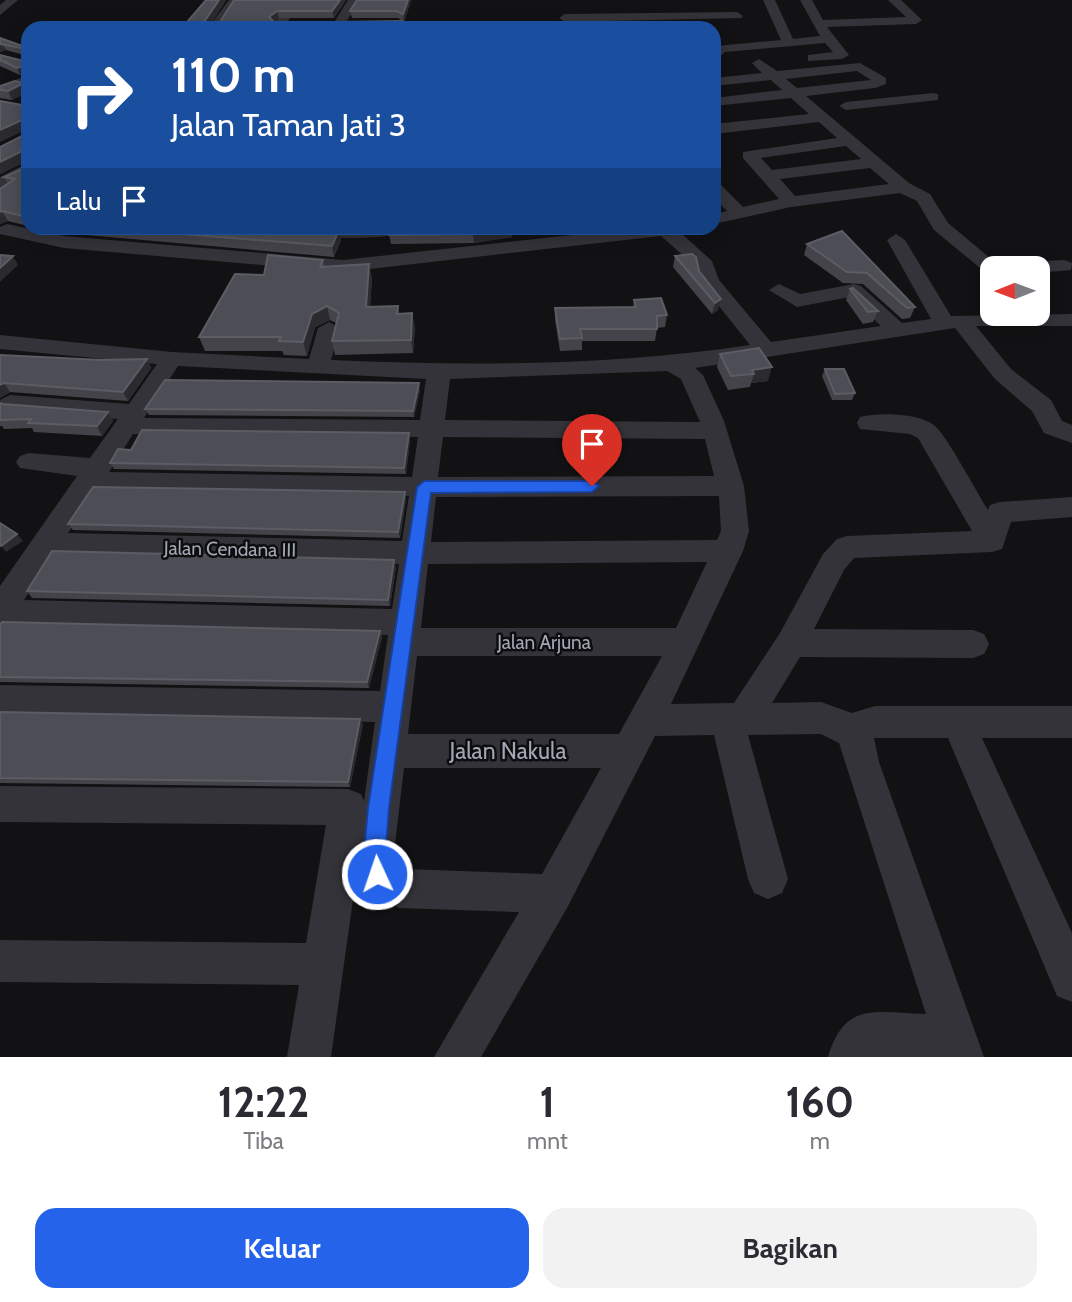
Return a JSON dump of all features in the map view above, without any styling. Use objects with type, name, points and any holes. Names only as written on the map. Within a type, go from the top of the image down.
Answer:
[{"type":"street","points":[[219,21],[235,0]]},
{"type":"street","points":[[282,21],[297,0]]},
{"type":"street","points":[[341,21],[354,0]]},
{"type":"street","points":[[769,0],[788,42]]},
{"type":"street","points":[[808,6],[898,4],[916,20],[820,24]]},
{"type":"street","points":[[721,101],[881,82],[842,55],[828,39],[808,6]]},
{"type":"street","points":[[616,21],[737,16],[743,34],[721,30]]},
{"type":"street","points":[[721,48],[828,39]]},
{"type":"street","points":[[842,55],[753,63],[776,76],[797,93],[903,187],[924,198],[941,226],[980,258]]},
{"type":"street","points":[[721,81],[860,67]]},
{"type":"street","points":[[0,80],[21,82]]},
{"type":"street","points":[[0,91],[21,83]]},
{"type":"street","points":[[721,127],[933,97]]},
{"type":"street","points":[[791,202],[750,159],[752,153],[852,141]]},
{"type":"street","points":[[766,176],[875,162]]},
{"type":"street","points":[[0,184],[21,172]]},
{"type":"street","points":[[721,218],[791,202],[903,187]]},
{"type":"street","points":[[721,195],[739,214]]},
{"type":"street","points":[[4,233],[21,222]]},
{"type":"street","points":[[4,233],[64,242],[342,266],[614,235]]},
{"type":"street","points":[[64,242],[75,235]]},
{"type":"street","points":[[342,266],[352,235]]},
{"type":"street","points":[[681,235],[705,265],[709,281],[765,350]]},
{"type":"street","points":[[896,240],[952,322],[1003,374],[1042,406],[1053,427],[1072,434]]},
{"type":"street","points":[[1050,267],[1064,266]]},
{"type":"street","points":[[779,290],[797,301],[854,290],[897,330]]},
{"type":"street","points":[[1050,314],[1072,320]]},
{"type":"street","points":[[1,344],[172,359],[438,376],[610,375],[622,373],[633,365],[671,364],[980,319]]},
{"type":"street","points":[[317,368],[329,328]]},
{"type":"street","points":[[0,611],[11,572],[45,544],[172,359]]},
{"type":"street","points":[[456,1057],[553,894],[646,720],[729,551],[737,517],[715,431],[691,375],[671,364]]},
{"type":"street","points":[[438,376],[374,862],[377,874],[399,888],[553,894]]},
{"type":"street","points":[[10,403],[129,419],[432,429],[715,431]]},
{"type":"street","points":[[869,423],[915,426],[928,432],[992,541]]},
{"type":"street","points":[[29,462],[91,474],[424,487],[731,486]]},
{"type":"street","points":[[992,541],[1000,512],[1071,509]]},
{"type":"street","points":[[768,879],[735,719],[791,643],[833,562],[847,547],[992,541]]},
{"type":"street","name":"Jalan Cendana III","points":[[45,544],[415,553],[729,551]]},
{"type":"street","name":"Jalan Arjuna","points":[[0,611],[404,632],[686,642]]},
{"type":"street","points":[[791,643],[973,644]]},
{"type":"street","points":[[0,700],[393,707]]},
{"type":"street","points":[[646,720],[821,718],[845,726],[855,734],[861,762],[958,1047],[865,1035],[854,1043],[850,1057]]},
{"type":"street","points":[[957,720],[1072,981]]},
{"type":"street","points":[[855,734],[864,724],[875,722],[1072,722]]},
{"type":"street","name":"Jalan Nakula","points":[[387,751],[629,751]]},
{"type":"street","points":[[0,804],[348,807],[309,1057]]},
{"type":"street","points":[[0,961],[323,964]]},
{"type":"building","points":[[206,0],[219,0],[205,21],[188,21]]},
{"type":"building","points":[[234,0],[340,0],[332,11],[277,11],[269,17],[273,21],[221,21]]},
{"type":"building","points":[[357,0],[408,0],[403,14],[397,11],[350,11]]},
{"type":"building","points":[[0,38],[21,46],[21,48],[0,44]]},
{"type":"building","points":[[0,55],[21,60],[21,67],[17,68],[0,60]]},
{"type":"building","points":[[15,81],[21,82],[8,91],[0,90],[0,86]]},
{"type":"building","points":[[0,101],[21,105],[21,120],[0,130]]},
{"type":"building","points":[[21,136],[21,152],[0,162],[0,147]]},
{"type":"building","points":[[21,169],[21,215],[0,212],[0,189],[15,179],[4,177]]},
{"type":"building","points":[[842,231],[915,307],[907,308],[867,273],[847,272],[807,244]]},
{"type":"building","points":[[195,235],[337,235],[332,246]]},
{"type":"building","points":[[692,254],[696,257],[699,271],[721,299],[715,303],[675,256]]},
{"type":"building","points":[[0,255],[13,256],[0,268]]},
{"type":"building","points":[[268,255],[323,260],[320,267],[369,264],[366,307],[398,306],[397,314],[412,313],[411,340],[332,341],[339,313],[327,306],[312,314],[303,342],[279,341],[281,337],[199,337],[235,274],[264,275]]},
{"type":"building","points":[[853,288],[878,311],[868,312],[850,289]]},
{"type":"building","points":[[661,298],[667,315],[657,316],[657,329],[580,329],[582,338],[560,339],[555,308],[636,307],[634,300]]},
{"type":"building","points":[[759,348],[772,367],[752,370],[754,374],[731,376],[720,354]]},
{"type":"building","points":[[0,355],[101,360],[147,359],[123,392],[4,383],[0,385]]},
{"type":"building","points":[[825,369],[844,369],[855,393],[835,394]]},
{"type":"building","points":[[165,380],[419,383],[413,411],[145,409]]},
{"type":"building","points":[[0,403],[108,412],[97,426],[28,423],[31,419],[0,420]]},
{"type":"building","points":[[142,430],[409,433],[404,468],[110,463],[118,449],[131,450]]},
{"type":"building","points":[[93,487],[405,492],[398,532],[68,524]]},
{"type":"building","points":[[0,523],[17,534],[1,546],[0,545]]},
{"type":"building","points":[[52,551],[394,560],[388,600],[27,591]]},
{"type":"building","points":[[2,622],[380,631],[367,682],[0,677]]},
{"type":"building","points":[[0,712],[360,719],[348,782],[0,778]]},
{"type":"route","points":[[377,874],[374,862],[379,808],[424,487],[592,486]]}]
